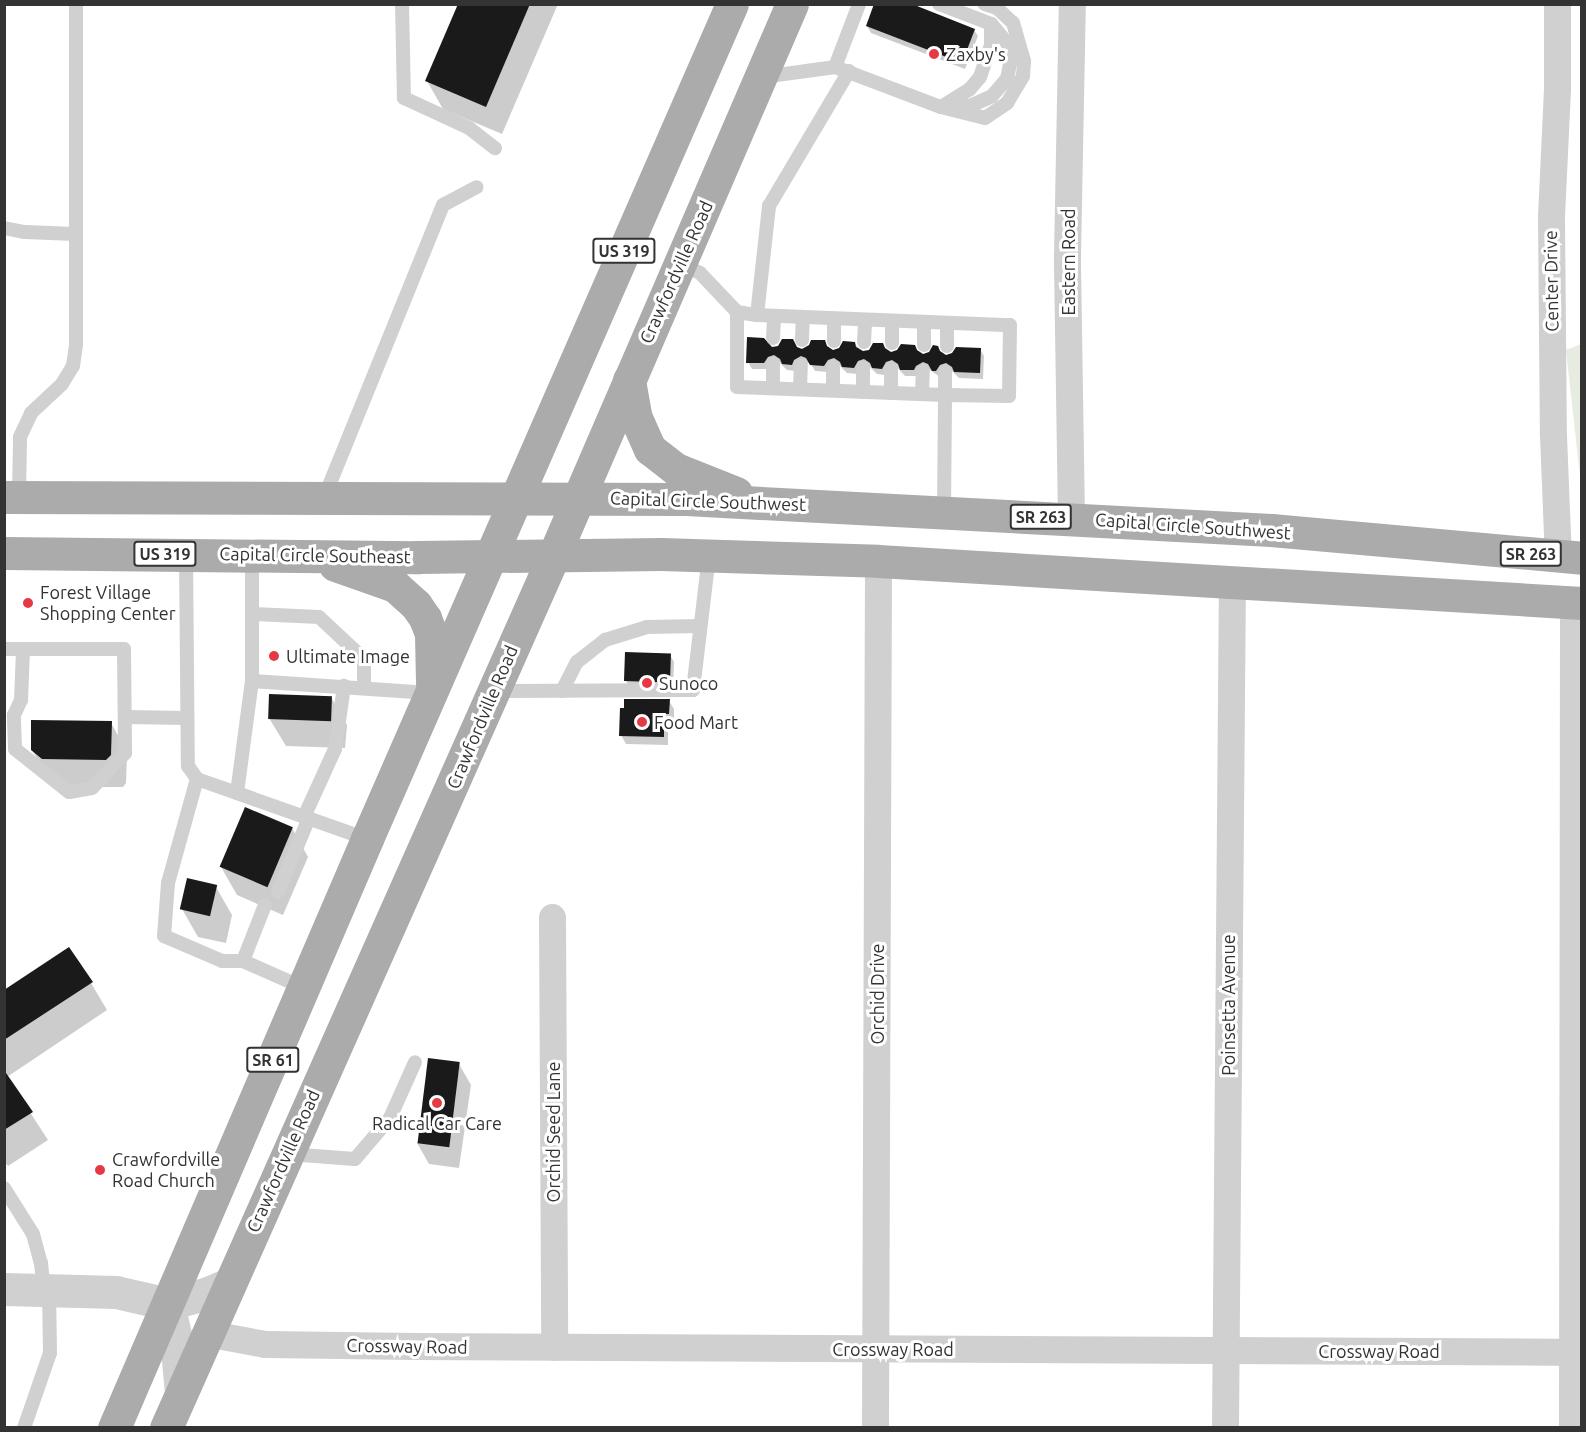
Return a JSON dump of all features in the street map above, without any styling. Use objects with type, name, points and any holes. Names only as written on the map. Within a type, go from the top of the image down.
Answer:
[{"type":"main road","name":"US 319","points":[[516,498],[732,4]]},
{"type":"main road","name":"Crawfordville Road","points":[[166,1428],[227,1285],[554,555],[792,4]]},
{"type":"main road","points":[[629,380],[639,429],[650,449],[658,457],[676,469],[763,503]]},
{"type":"main road","points":[[12,497],[324,500],[516,498]]},
{"type":"main road","name":"Capital Circle Southwest","points":[[516,498],[632,497],[1271,530],[1570,558]]},
{"type":"main road","name":"SR 61","points":[[114,1428],[516,498]]},
{"type":"main road","name":"Capital Circle Southeast","points":[[4,553],[554,555]]},
{"type":"main road","points":[[308,555],[394,586],[416,605],[425,618],[430,634],[432,693]]},
{"type":"main road","points":[[554,555],[709,556],[878,561],[1577,603]]},
{"type":"street","name":"Eastern Road","points":[[1071,519],[1067,256],[1072,4]]},
{"type":"street","name":"Center Drive","points":[[1557,4],[1557,89],[1551,217],[1553,435],[1570,558]]},
{"type":"street","name":"Orchid Drive","points":[[875,1428],[878,561]]},
{"type":"street","name":"Poinsetta Avenue","points":[[1225,1428],[1232,582]]},
{"type":"street","points":[[1572,1428],[1577,1352],[1577,603]]},
{"type":"street","name":"Orchid Seed Lane","points":[[552,917],[554,1347]]},
{"type":"street","points":[[4,1289],[116,1292],[168,1304],[227,1285]]},
{"type":"street","points":[[168,1304],[176,1338],[181,1393]]},
{"type":"street","name":"Crossway Road","points":[[206,1333],[265,1344],[1577,1352]]},
{"type":"lane","points":[[12,497],[20,437],[31,413],[62,384],[73,366],[76,344],[76,4]]},
{"type":"lane","points":[[402,4],[404,98],[469,128],[495,148]]},
{"type":"lane","points":[[757,315],[769,206],[842,69],[859,4]]},
{"type":"lane","points":[[939,4],[991,24],[1008,44],[1010,63],[1007,79],[992,96],[970,106],[941,107]]},
{"type":"lane","points":[[760,77],[842,69],[941,107],[985,118],[1007,103],[1023,76],[1024,61],[1013,23],[997,8],[985,4]]},
{"type":"lane","points":[[941,107],[970,89],[980,77],[991,45],[991,24]]},
{"type":"lane","points":[[324,500],[443,205],[477,187]]},
{"type":"lane","points":[[4,228],[25,232],[75,234]]},
{"type":"lane","points":[[680,264],[700,273],[737,312],[774,316],[1010,325],[1009,396],[737,387],[737,312]]},
{"type":"lane","points":[[773,339],[774,316]]},
{"type":"lane","points":[[802,340],[803,317]]},
{"type":"lane","points":[[834,318],[834,341]]},
{"type":"lane","points":[[864,342],[865,320]]},
{"type":"lane","points":[[892,321],[892,344]]},
{"type":"lane","points":[[924,322],[924,345]]},
{"type":"lane","points":[[947,323],[947,346]]},
{"type":"lane","points":[[773,364],[773,388]]},
{"type":"lane","points":[[800,389],[801,365]]},
{"type":"lane","points":[[833,367],[833,390]]},
{"type":"lane","points":[[863,368],[863,392]]},
{"type":"lane","points":[[891,369],[891,393]]},
{"type":"lane","points":[[922,394],[923,371]]},
{"type":"lane","points":[[944,512],[945,372]]},
{"type":"lane","points":[[186,554],[188,766],[197,779],[367,839]]},
{"type":"lane","points":[[237,794],[252,681],[252,554]]},
{"type":"lane","points":[[493,691],[693,690],[709,556]]},
{"type":"lane","points":[[252,614],[319,617],[364,659],[364,688]]},
{"type":"lane","points":[[562,691],[577,662],[605,640],[647,627],[700,626]]},
{"type":"lane","points":[[4,649],[124,649],[125,753],[92,788],[69,792],[15,749],[14,715],[21,700],[23,650]]},
{"type":"lane","points":[[252,681],[432,693]]},
{"type":"lane","points":[[278,892],[335,749],[344,686]]},
{"type":"lane","points":[[125,717],[187,718]]},
{"type":"lane","points":[[197,779],[168,883],[164,936],[222,961],[243,961],[304,988]]},
{"type":"lane","points":[[243,961],[265,905]]},
{"type":"lane","points":[[286,1154],[355,1159],[390,1118],[415,1062]]},
{"type":"lane","points":[[4,1188],[33,1234],[46,1290],[50,1353],[24,1428]]},
{"type":"shaded area","points":[[1582,344],[1581,485],[1566,350]]},
{"type":"building","points":[[458,4],[530,4],[486,107],[425,81]]},
{"type":"building","points":[[874,4],[912,4],[975,29],[962,63],[866,26]]},
{"type":"building","points":[[747,337],[764,338],[772,347],[778,346],[782,339],[793,339],[797,347],[802,349],[809,345],[811,340],[825,340],[827,346],[833,350],[839,348],[843,341],[855,342],[856,347],[863,351],[869,350],[873,343],[883,343],[885,348],[891,352],[897,350],[901,344],[915,345],[917,350],[923,354],[929,352],[933,345],[938,346],[940,351],[946,355],[952,353],[956,347],[981,348],[980,373],[954,372],[952,367],[946,363],[940,365],[936,371],[932,371],[928,364],[923,362],[914,370],[900,370],[898,364],[892,360],[886,362],[882,369],[872,368],[870,363],[864,359],[858,361],[854,368],[842,367],[840,362],[834,358],[828,360],[824,366],[810,365],[806,358],[801,356],[794,360],[792,365],[782,364],[780,359],[774,355],[768,357],[764,363],[746,363]]},
{"type":"building","points":[[625,652],[671,654],[670,683],[624,681]]},
{"type":"building","points":[[269,694],[332,696],[331,721],[268,719]]},
{"type":"building","name":"Food Mart","points":[[624,699],[670,699],[669,714],[664,714],[664,737],[619,736],[620,708],[624,708]]},
{"type":"building","points":[[31,720],[112,721],[111,755],[106,760],[42,759],[31,750]]},
{"type":"building","points":[[245,807],[293,827],[267,887],[220,867]]},
{"type":"building","points":[[187,878],[217,885],[210,916],[180,909]]},
{"type":"building","points":[[69,947],[93,982],[4,1040],[4,990]]},
{"type":"building","name":"Radical Car Care","points":[[428,1058],[460,1062],[449,1147],[418,1143]]},
{"type":"building","points":[[4,1070],[33,1112],[4,1130]]},
{"type":"place","name":"Zaxby's","points":[[934,54]]},
{"type":"place","name":"Forest Village Shopping Center","points":[[28,603]]},
{"type":"place","name":"Ultimate Image","points":[[274,656]]},
{"type":"place","name":"Sunoco","points":[[647,683]]},
{"type":"place","name":"Food Mart","points":[[642,722]]},
{"type":"place","name":"Radical Car Care","points":[[437,1103]]},
{"type":"place","name":"Crawfordville Road Church","points":[[100,1170]]}]
